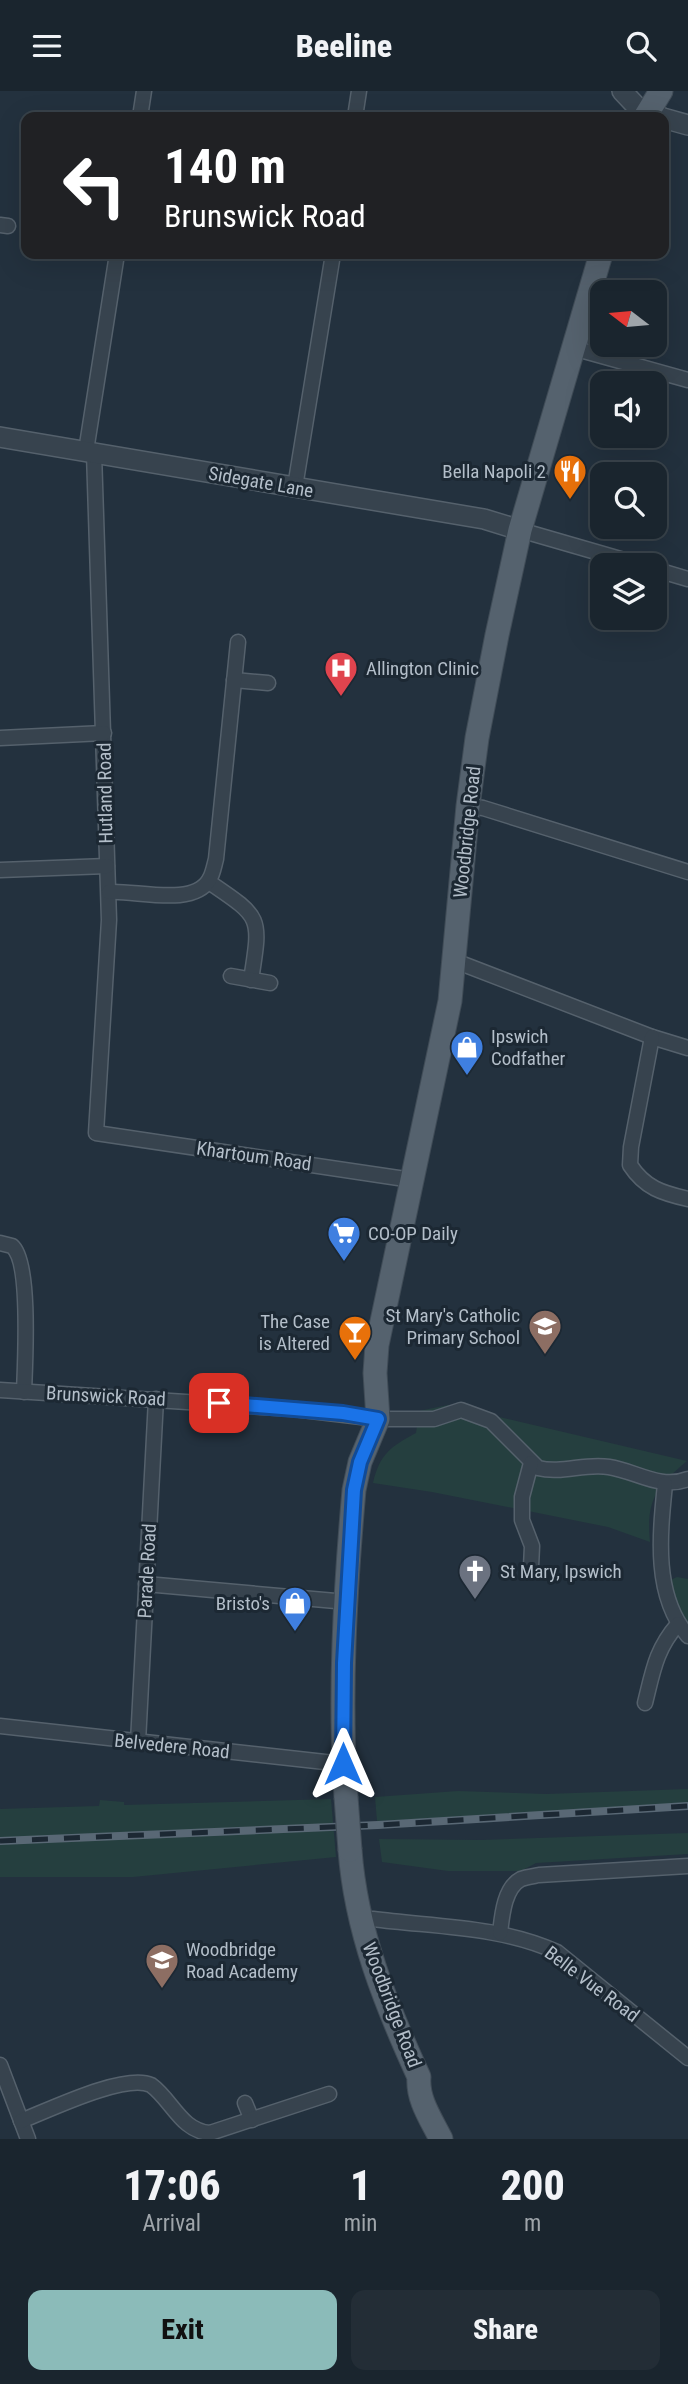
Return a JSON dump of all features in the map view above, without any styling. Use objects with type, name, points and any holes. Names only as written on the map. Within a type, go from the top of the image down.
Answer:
[{"type":"main road","points":[[655,112],[661,91]]},
{"type":"main road","name":"Woodbridge Road","points":[[446,2138],[430,2083],[419,2077],[373,1965],[354,1889],[343,1764],[344,1675],[354,1490],[360,1462],[378,1419],[375,1373],[377,1345],[449,1009],[468,806],[486,688],[520,530],[600,259]]},
{"type":"street","points":[[141,112],[144,91]]},
{"type":"street","points":[[356,112],[359,91]]},
{"type":"street","points":[[622,91],[629,100],[648,112]]},
{"type":"street","points":[[669,120],[688,125]]},
{"type":"street","name":"Hutland Road","points":[[96,1133],[109,891],[90,452],[116,259]]},
{"type":"street","points":[[295,487],[332,259]]},
{"type":"street","points":[[573,348],[688,380]]},
{"type":"street","name":"Sidegate Lane","points":[[0,437],[484,519],[520,530]]},
{"type":"street","points":[[520,530],[600,553]]},
{"type":"street","points":[[667,573],[688,579]]},
{"type":"street","points":[[109,891],[182,895],[196,892],[209,882],[216,859],[238,642]]},
{"type":"street","points":[[234,680],[268,683]]},
{"type":"street","points":[[0,738],[104,733]]},
{"type":"street","points":[[468,806],[483,808],[688,872]]},
{"type":"street","points":[[0,870],[107,866]]},
{"type":"street","points":[[209,882],[250,912],[255,922],[257,937],[251,980]]},
{"type":"street","points":[[455,961],[652,1037],[688,1048]]},
{"type":"street","points":[[231,976],[270,983]]},
{"type":"street","points":[[652,1037],[630,1165],[647,1186],[688,1199]]},
{"type":"street","name":"Khartoum Road","points":[[96,1133],[412,1180]]},
{"type":"street","points":[[0,1243],[12,1246],[20,1257],[25,1322],[24,1392]]},
{"type":"street","name":"Brunswick Road","points":[[0,1390],[343,1413],[378,1419],[434,1419],[461,1410],[491,1421],[503,1430],[531,1463]]},
{"type":"street","name":"Parade Road","points":[[138,1742],[156,1399]]},
{"type":"street","points":[[531,1567],[531,1546],[522,1520],[522,1497],[531,1463],[548,1470],[592,1465],[610,1467],[665,1484],[688,1479]]},
{"type":"street","points":[[645,1703],[662,1644],[683,1630],[668,1601],[664,1583],[662,1520],[665,1484]]},
{"type":"street","points":[[146,1584],[347,1602]]},
{"type":"street","name":"Belvedere Road","points":[[0,1726],[343,1764]]},
{"type":"street","points":[[500,1933],[503,1911],[511,1888],[521,1879],[539,1875],[688,1867]]},
{"type":"street","name":"Belle Vue Road","points":[[361,1921],[373,1919],[500,1933],[542,1945],[557,1952],[688,2058]]},
{"type":"street","points":[[0,2065],[28,2139]]},
{"type":"street","points":[[21,2121],[110,2087],[137,2082],[158,2090],[189,2126],[202,2133],[252,2120],[329,2094]]},
{"type":"street","points":[[245,2103],[252,2120]]},
{"type":"green space","points":[[448,1405],[687,1461],[655,1495],[650,1515],[650,1542],[608,1527],[373,1483],[387,1452],[416,1433],[419,1411]]},
{"type":"green space","points":[[677,1577],[688,1579],[688,1636],[664,1583]]},
{"type":"green space","points":[[688,1789],[688,1807],[377,1821],[375,1797],[458,1791],[546,1794]]},
{"type":"green space","points":[[331,1799],[336,1857],[133,1877],[0,1877],[0,1809],[99,1806],[100,1800],[124,1802],[124,1805]]},
{"type":"green space","points":[[688,1833],[688,1854],[536,1863],[521,1871],[448,1871],[382,1862],[379,1839],[481,1840]]},
{"type":"railway","points":[[0,1841],[378,1825],[688,1806]]},
{"type":"place","name":"Bella Napoli 2","points":[[570,501]]},
{"type":"place","name":"Allington Clinic","points":[[341,698]]},
{"type":"place","name":"Ipswich Codfather","points":[[467,1077]]},
{"type":"place","name":"CO-OP Daily","points":[[344,1263]]},
{"type":"place","name":"St Mary's Catholic Primary School","points":[[545,1356]]},
{"type":"place","name":"The Case is Altered","points":[[355,1362]]},
{"type":"place","name":"St Mary, Ipswich","points":[[475,1601]]},
{"type":"place","name":"Bristo's","points":[[295,1633]]},
{"type":"place","name":"Woodbridge Road Academy","points":[[162,1990]]},
{"type":"route","points":[[219,1403],[343,1413],[378,1419],[360,1462],[354,1490],[344,1663],[343,1764]]}]
